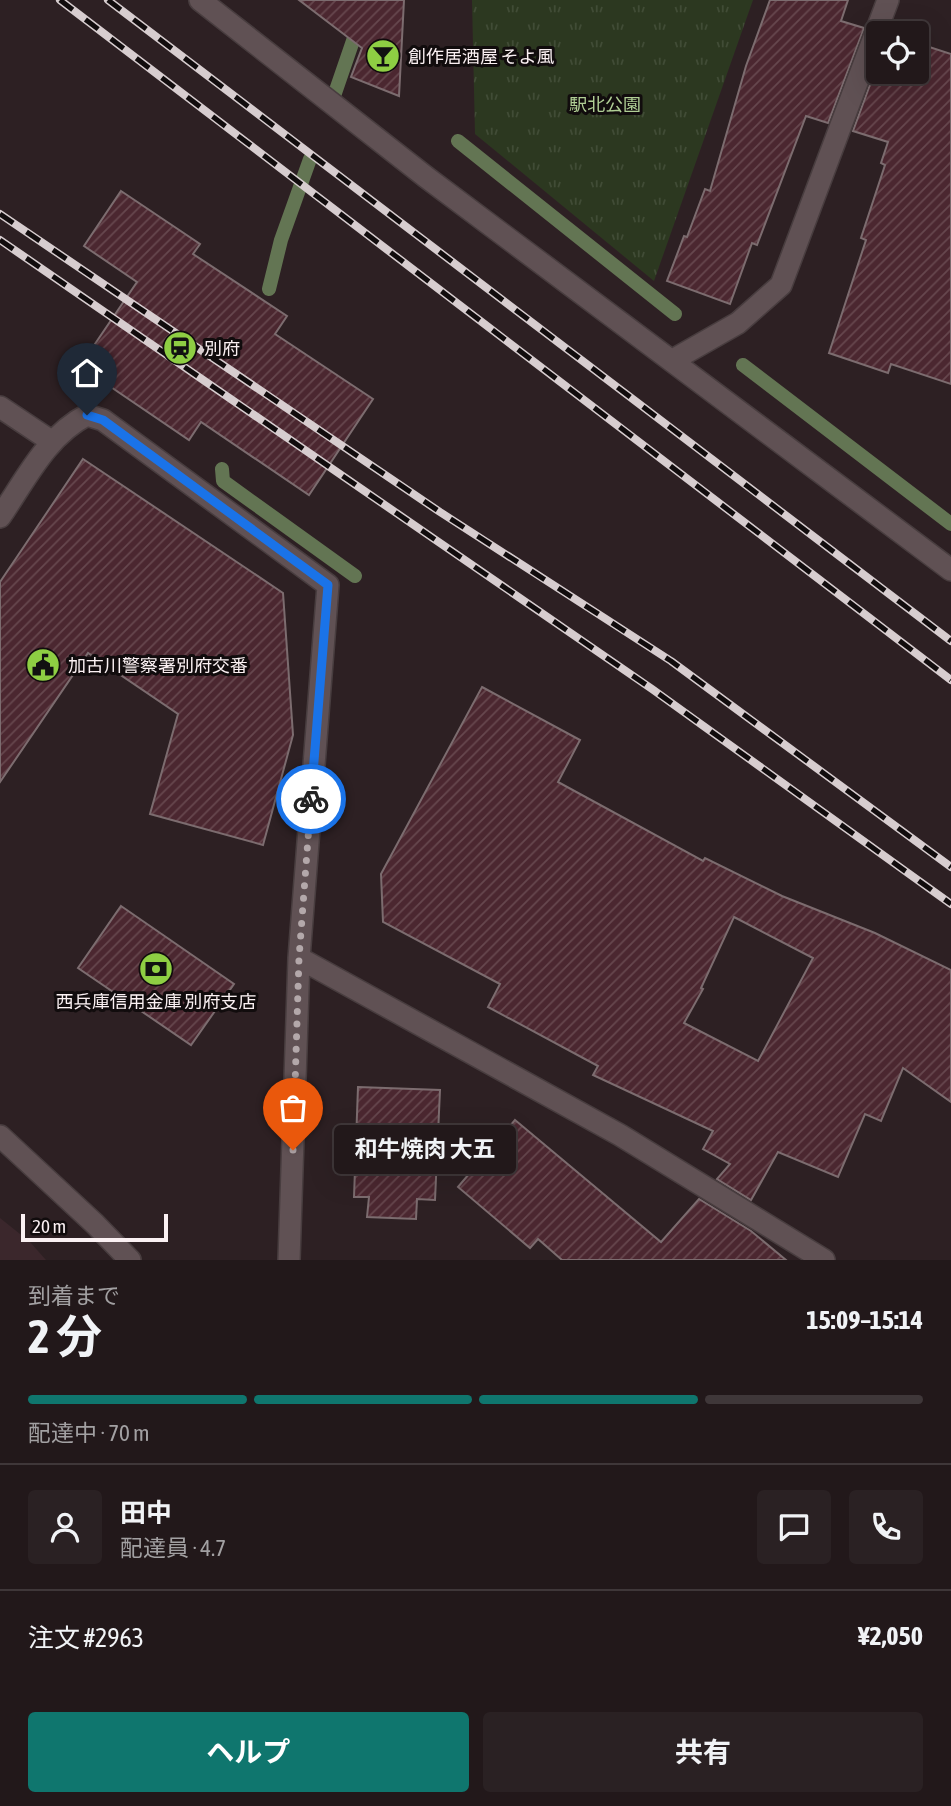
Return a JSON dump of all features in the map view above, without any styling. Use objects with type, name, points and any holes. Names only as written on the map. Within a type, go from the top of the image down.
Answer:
[{"type":"street","points":[[200,0],[426,177],[951,570]]},
{"type":"street","points":[[673,360],[738,323],[781,285],[888,0]]},
{"type":"street","points":[[0,407],[51,442]]},
{"type":"street","points":[[0,517],[51,442],[71,424],[87,415],[103,420],[328,585],[299,958],[289,1260]]},
{"type":"street","points":[[299,958],[620,1135],[824,1260]]},
{"type":"street","points":[[0,1136],[131,1260]]},
{"type":"shaded area","points":[[0,1218],[30,1242],[46,1260],[0,1260]]},
{"type":"green space","name":"駅北公園","points":[[472,0],[753,0],[654,281],[475,134]]},
{"type":"building","points":[[299,0],[404,0],[399,96],[351,77],[362,48]]},
{"type":"building","points":[[770,0],[848,0],[841,21],[864,28],[828,123],[806,116],[757,245],[752,243],[730,304],[667,281],[705,189],[710,191],[746,66]]},
{"type":"building","points":[[929,47],[951,54],[951,384],[891,364],[888,373],[829,353],[866,240],[861,238],[885,165],[881,163],[888,142],[853,131],[870,84],[929,84]]},
{"type":"building","points":[[121,191],[200,244],[193,254],[287,316],[275,334],[373,399],[309,495],[201,422],[189,440],[80,366],[137,282],[84,246]]},
{"type":"building","points":[[83,459],[283,593],[293,735],[263,845],[150,814],[178,714],[88,653],[0,782],[0,582]]},
{"type":"building","points":[[482,687],[580,740],[558,782],[703,861],[705,858],[782,896],[875,933],[951,970],[951,1102],[903,1068],[881,1121],[865,1114],[838,1177],[778,1152],[751,1200],[717,1179],[730,1164],[703,1149],[713,1131],[593,1075],[598,1066],[488,1007],[500,984],[383,922],[381,874]],"holes":[[[734,917],[813,958],[758,1061],[684,1023],[703,989],[701,988]]]},
{"type":"building","points":[[121,906],[234,984],[191,1045],[78,968]]},
{"type":"building","points":[[358,1087],[440,1090],[435,1200],[417,1199],[416,1219],[367,1217],[369,1197],[354,1197]]},
{"type":"building","points":[[515,1120],[661,1242],[699,1199],[751,1231],[786,1260],[562,1260],[538,1239],[530,1248],[458,1187]]},
{"type":"waterway","points":[[334,96],[367,0]]},
{"type":"waterway","points":[[458,141],[675,314]]},
{"type":"waterway","points":[[269,289],[281,240],[310,159]]},
{"type":"waterway","points":[[743,365],[951,524]]},
{"type":"waterway","points":[[222,469],[223,481],[355,576]]},
{"type":"railway","points":[[60,0],[951,680]]},
{"type":"railway","points":[[108,0],[951,641]]},
{"type":"railway","points":[[0,214],[440,512],[671,661],[951,867]]},
{"type":"railway","points":[[0,240],[652,689],[951,904]]},
{"type":"way so far","points":[[293,1150],[299,958],[311,799]]},
{"type":"place","name":"創作居酒屋 そよ風","points":[[383,56]]},
{"type":"place","name":"別府","points":[[180,348]]},
{"type":"place","name":"加古川警察署別府交番","points":[[43,665]]},
{"type":"place","name":"西兵庫信用金庫 別府支店","points":[[156,969]]},
{"type":"place","name":"和牛焼肉 大五","points":[[293,1150]]},
{"type":"route","points":[[87,415],[103,420],[328,585],[311,799]]}]
